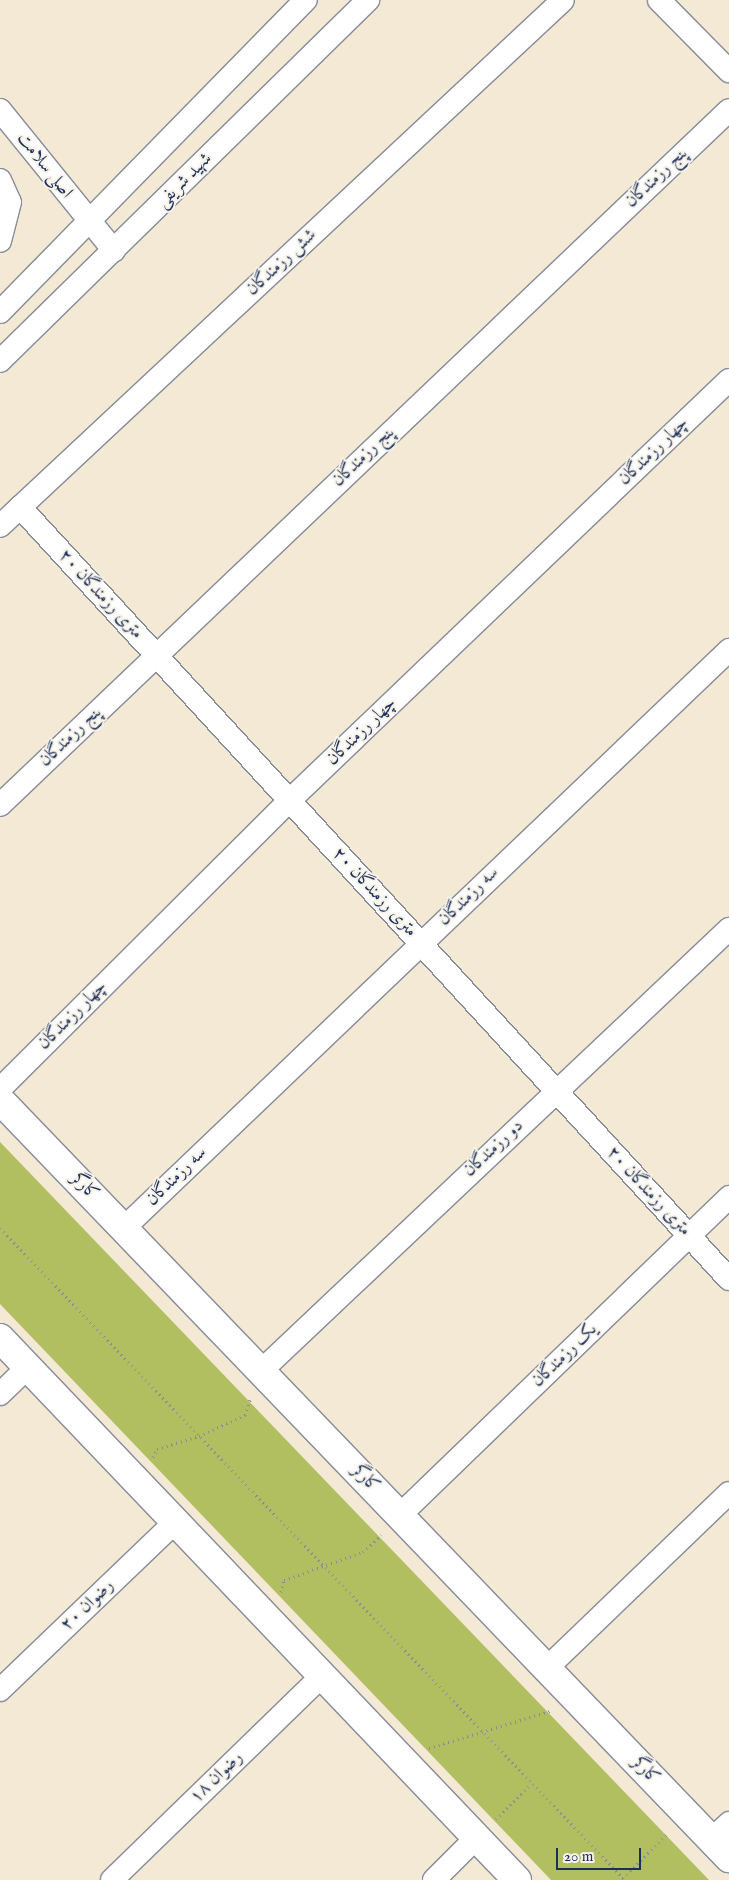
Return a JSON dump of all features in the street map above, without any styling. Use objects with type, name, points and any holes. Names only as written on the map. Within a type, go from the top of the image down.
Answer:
[{"type":"street","points":[[0,312],[306,0]]},
{"type":"street","name":"شهید شریفی","points":[[0,361],[368,0]]},
{"type":"street","name":"شش رزمندگان","points":[[0,526],[563,0]]},
{"type":"street","points":[[660,0],[729,72]]},
{"type":"street","name":"اصلی سلامت","points":[[0,110],[87,222],[114,251]]},
{"type":"street","name":"پنج رزمندگان","points":[[0,805],[155,655],[729,110]]},
{"type":"street","points":[[0,180],[10,202],[0,241]]},
{"type":"street","name":"چهار رزمندگان","points":[[0,1089],[289,801],[729,380]]},
{"type":"street","name":"۲۰ متری رزمندگان","points":[[20,507],[729,1280]]},
{"type":"street","name":"سه رزمندگان","points":[[124,1228],[729,650]]},
{"type":"street","name":"دو رزمندگان","points":[[261,1370],[729,929]]},
{"type":"street","name":"کارگر","points":[[0,1100],[687,1814],[723,1840]]},
{"type":"street","name":"یک رزمندگان","points":[[400,1515],[729,1197]]},
{"type":"street","points":[[0,1338],[517,1880]]},
{"type":"street","points":[[0,1394],[28,1367]]},
{"type":"street","points":[[547,1668],[729,1493]]},
{"type":"street","name":"رضوان ۲۰","points":[[0,1690],[176,1521]]},
{"type":"street","name":"رضوان ۱۸","points":[[112,1880],[323,1675]]},
{"type":"street","points":[[434,1880],[476,1838]]},
{"type":"path","points":[[0,1228],[624,1879],[687,1814]]},
{"type":"path","points":[[140,1484],[157,1449],[199,1436],[245,1415],[261,1370]]},
{"type":"path","points":[[274,1625],[284,1580],[364,1552],[400,1515]]},
{"type":"path","points":[[400,1757],[580,1702]]},
{"type":"path","points":[[476,1838],[531,1784]]},
{"type":"green space","points":[[0,1142],[709,1880],[551,1880],[0,1304]]}]
